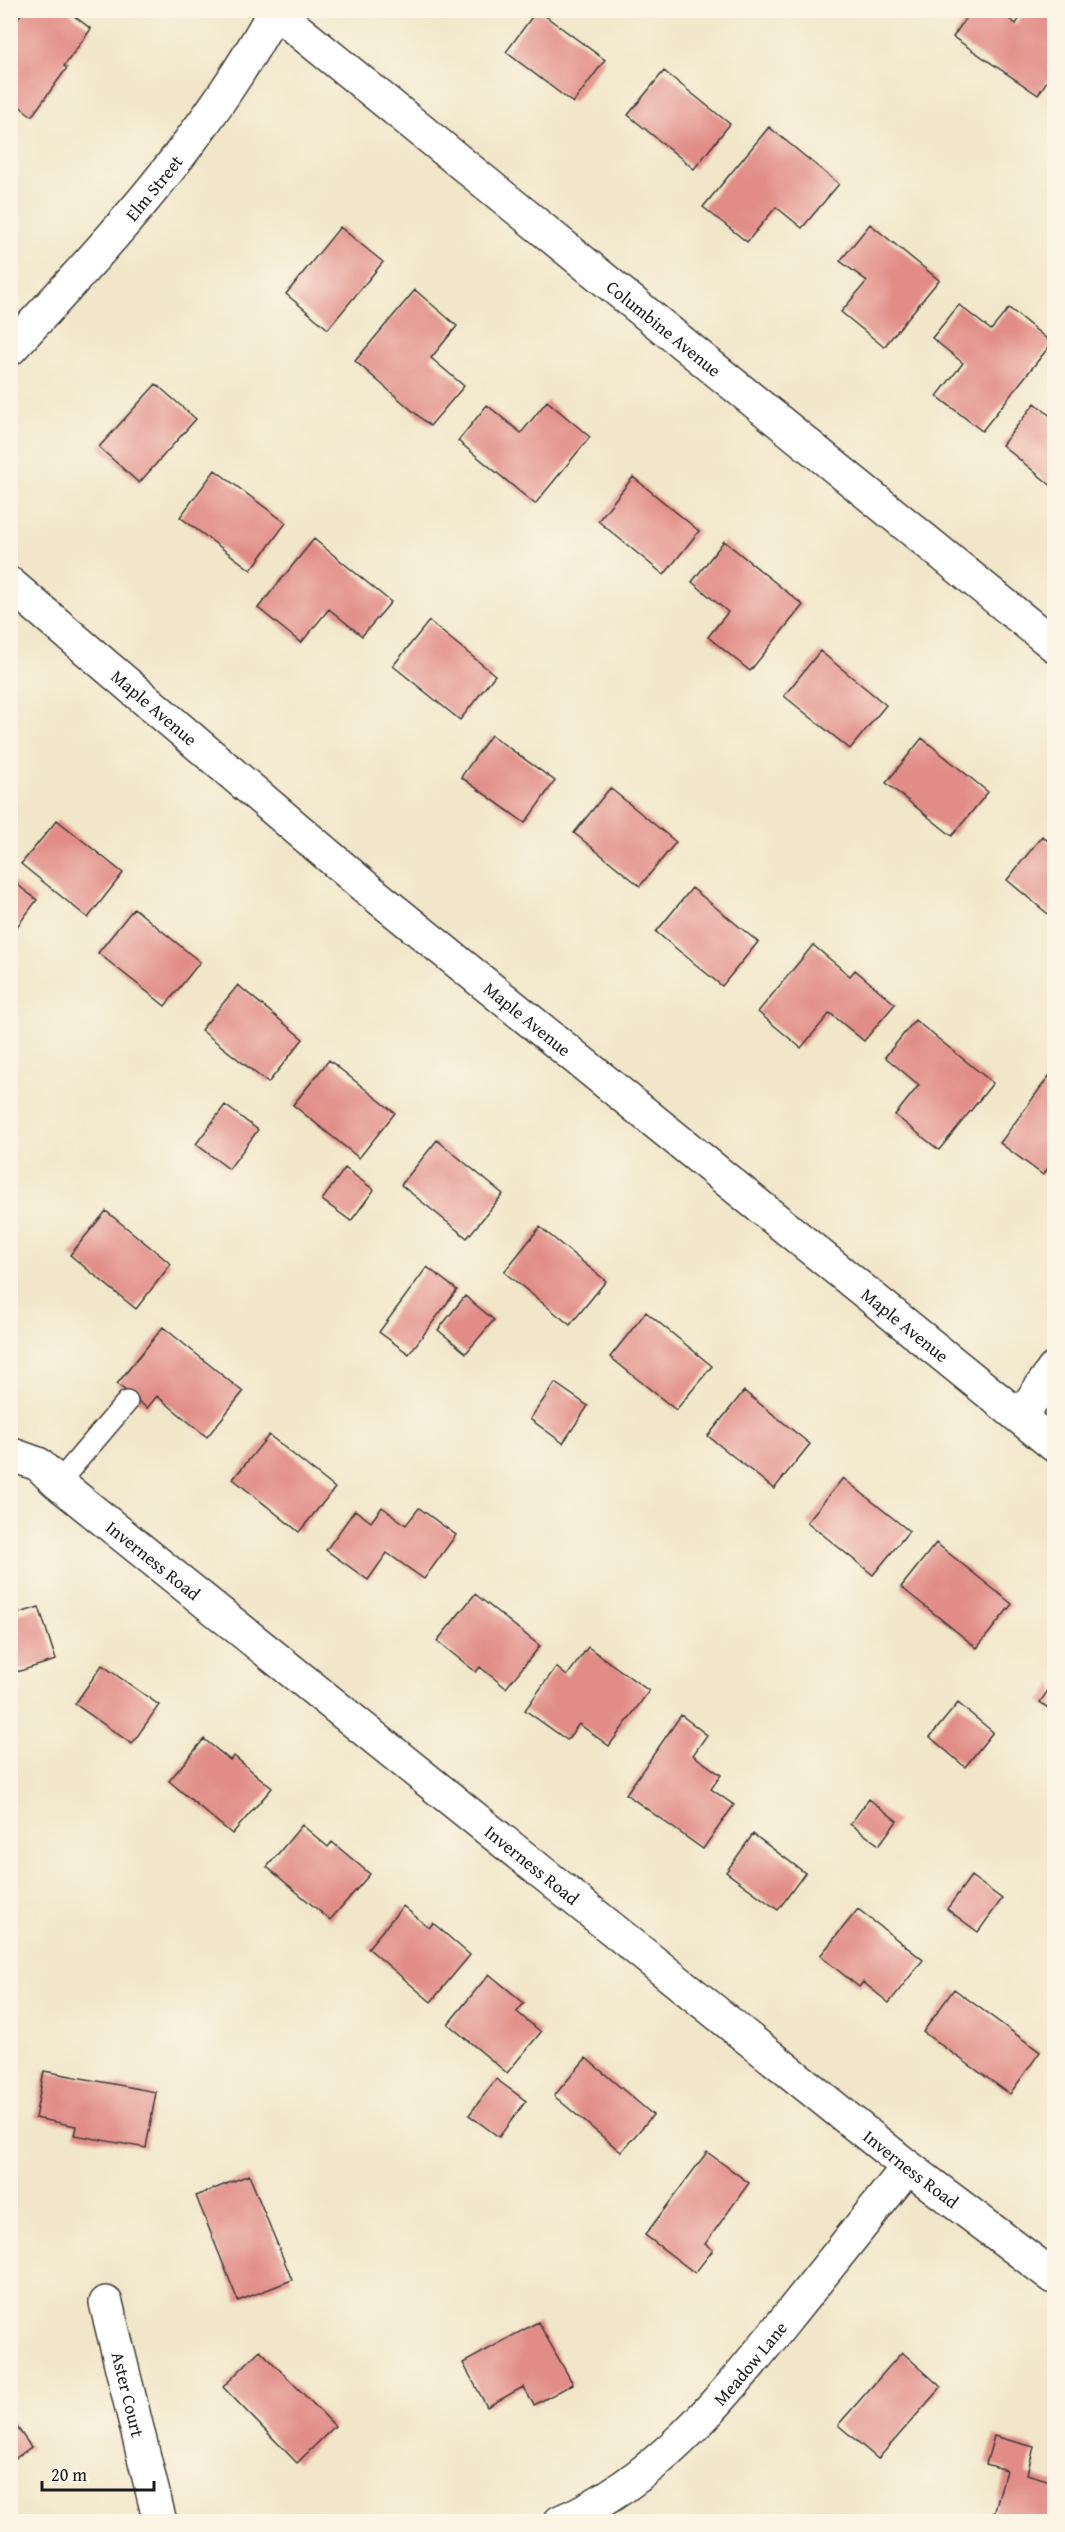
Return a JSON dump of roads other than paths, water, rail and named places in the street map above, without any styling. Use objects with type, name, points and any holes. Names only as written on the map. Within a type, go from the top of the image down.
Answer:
[{"type":"street","name":"Elm Street","points":[[10,349],[149,196],[207,121],[274,11]]},
{"type":"street","name":"Columbine Avenue","points":[[274,11],[1054,645]]},
{"type":"street","name":"Maple Avenue","points":[[10,584],[364,886],[1054,1445]]},
{"type":"street","points":[[1020,1417],[1054,1369]]},
{"type":"street","name":"Inverness Road","points":[[10,1454],[38,1464],[58,1483],[908,2167],[1054,2277]]},
{"type":"street","name":"Meadow Lane","points":[[560,2522],[600,2502],[643,2472],[711,2409],[908,2167]]},
{"type":"street","name":"Aster Court","points":[[106,2303],[160,2522]]},
{"type":"lane","points":[[58,1483],[128,1402]]}]
